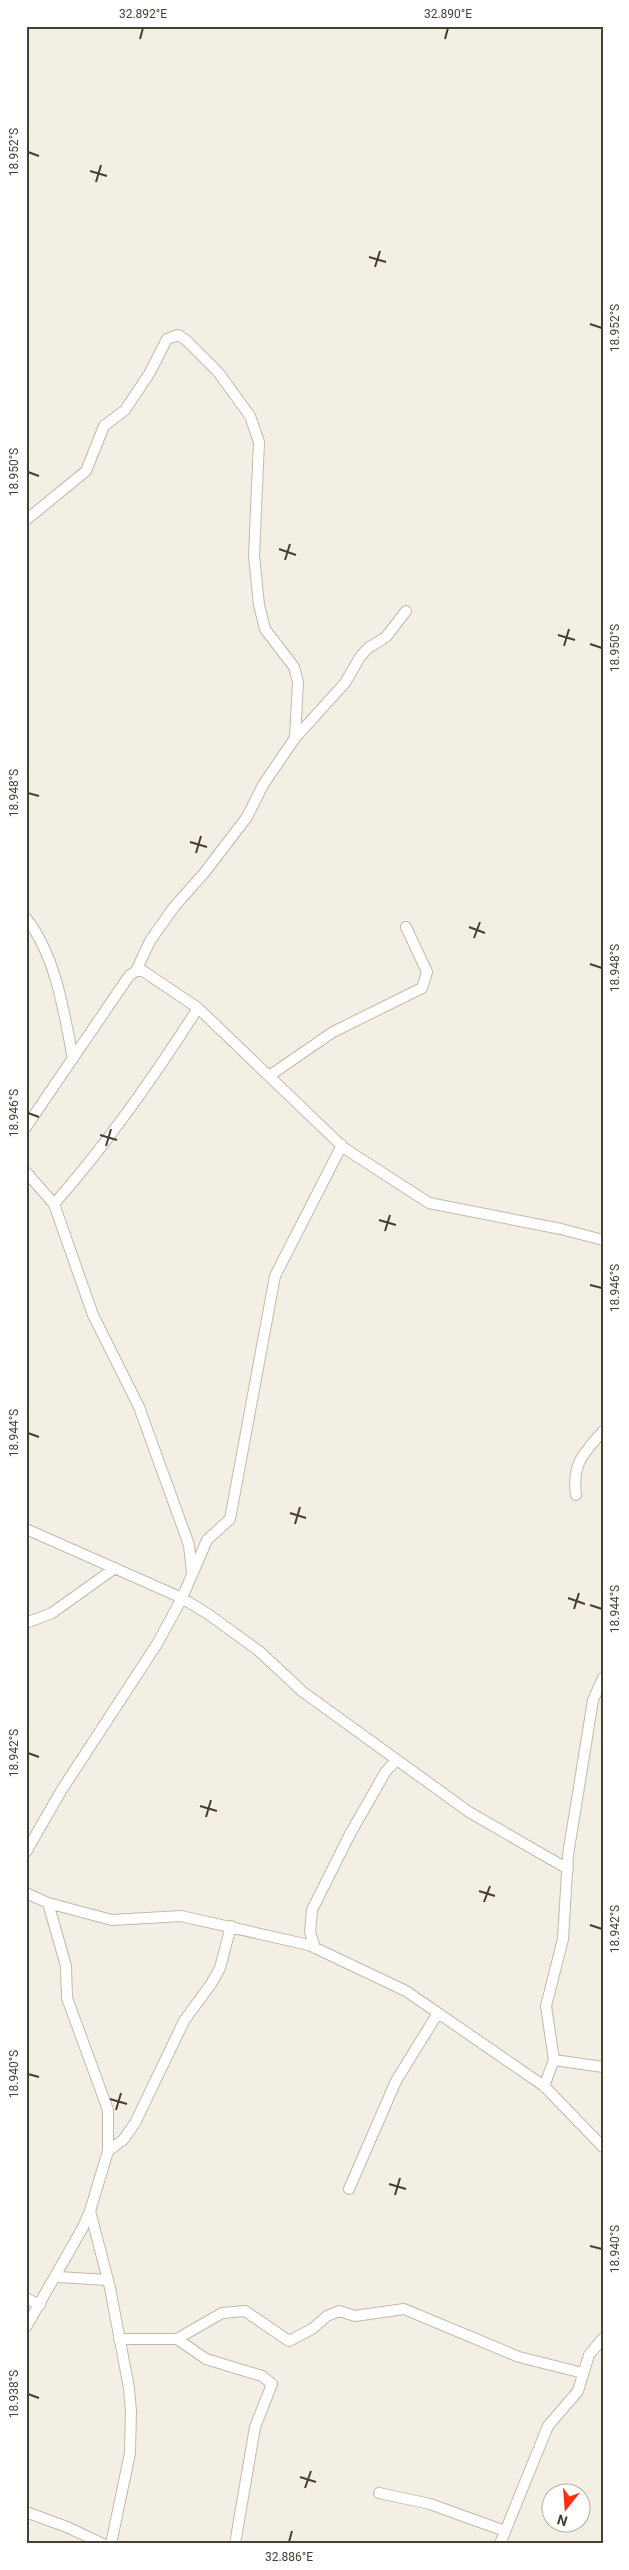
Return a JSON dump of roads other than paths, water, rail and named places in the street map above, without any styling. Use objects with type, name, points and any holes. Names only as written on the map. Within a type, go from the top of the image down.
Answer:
[{"type":"street","points":[[26,520],[86,471],[104,426],[125,410],[149,374],[167,339],[178,335],[186,340],[218,372],[250,416],[259,442],[254,555],[259,605],[265,629],[294,667],[298,690],[295,738]]},
{"type":"street","points":[[26,1127],[129,976],[136,971],[150,941],[174,908],[206,872],[247,817],[263,785],[295,738],[346,683],[360,657],[368,648],[386,637],[406,611]]},
{"type":"street","points":[[26,918],[42,941],[62,1002],[73,1059]]},
{"type":"street","points":[[269,1076],[333,1032],[422,988],[427,972],[406,927]]},
{"type":"street","points":[[136,971],[143,971],[198,1008],[342,1145],[429,1203],[561,1229],[603,1240]]},
{"type":"street","points":[[54,1204],[96,1158],[165,1061],[198,1008]]},
{"type":"street","points":[[26,1852],[61,1791],[157,1644],[182,1598],[207,1540],[230,1519],[275,1276],[342,1145]]},
{"type":"street","points":[[26,1172],[54,1204],[93,1315],[139,1407],[189,1545],[192,1574]]},
{"type":"street","points":[[576,1495],[574,1480],[579,1460],[603,1431]]},
{"type":"street","points":[[26,1528],[182,1598],[208,1614],[259,1651],[303,1692],[469,1812],[568,1869]]},
{"type":"street","points":[[26,1623],[52,1613],[115,1568]]},
{"type":"street","points":[[544,2086],[554,2060],[546,2006],[563,1940],[568,1869],[593,1700],[603,1678]]},
{"type":"street","points":[[315,1948],[310,1932],[312,1910],[381,1779],[386,1771],[398,1760]]},
{"type":"street","points":[[26,1893],[48,1903],[112,1920],[182,1916],[231,1926],[315,1948],[406,1992],[544,2086],[603,2147]]},
{"type":"street","points":[[26,2327],[57,2277],[90,2211],[108,2151],[108,2110],[67,1998],[66,1966],[48,1903]]},
{"type":"street","points":[[108,2151],[123,2140],[135,2122],[153,2081],[184,2021],[211,1984],[220,1968],[231,1926]]},
{"type":"street","points":[[349,2189],[396,2081],[438,2014]]},
{"type":"street","points":[[554,2060],[603,2068]]},
{"type":"street","points":[[90,2211],[108,2280],[120,2339],[129,2388],[132,2435],[110,2544]]},
{"type":"street","points":[[57,2277],[108,2280]]},
{"type":"street","points":[[26,2298],[40,2305]]},
{"type":"street","points":[[120,2339],[177,2339],[222,2312],[245,2312],[289,2341],[312,2329],[327,2316],[340,2311],[355,2316],[404,2310],[519,2357],[584,2373]]},
{"type":"street","points":[[500,2544],[548,2426],[578,2391],[589,2355],[603,2338]]},
{"type":"street","points":[[177,2339],[206,2359],[262,2376],[272,2384],[255,2427],[235,2544]]},
{"type":"street","points":[[379,2493],[430,2504],[506,2531]]},
{"type":"street","points":[[26,2512],[67,2527],[103,2544]]}]
